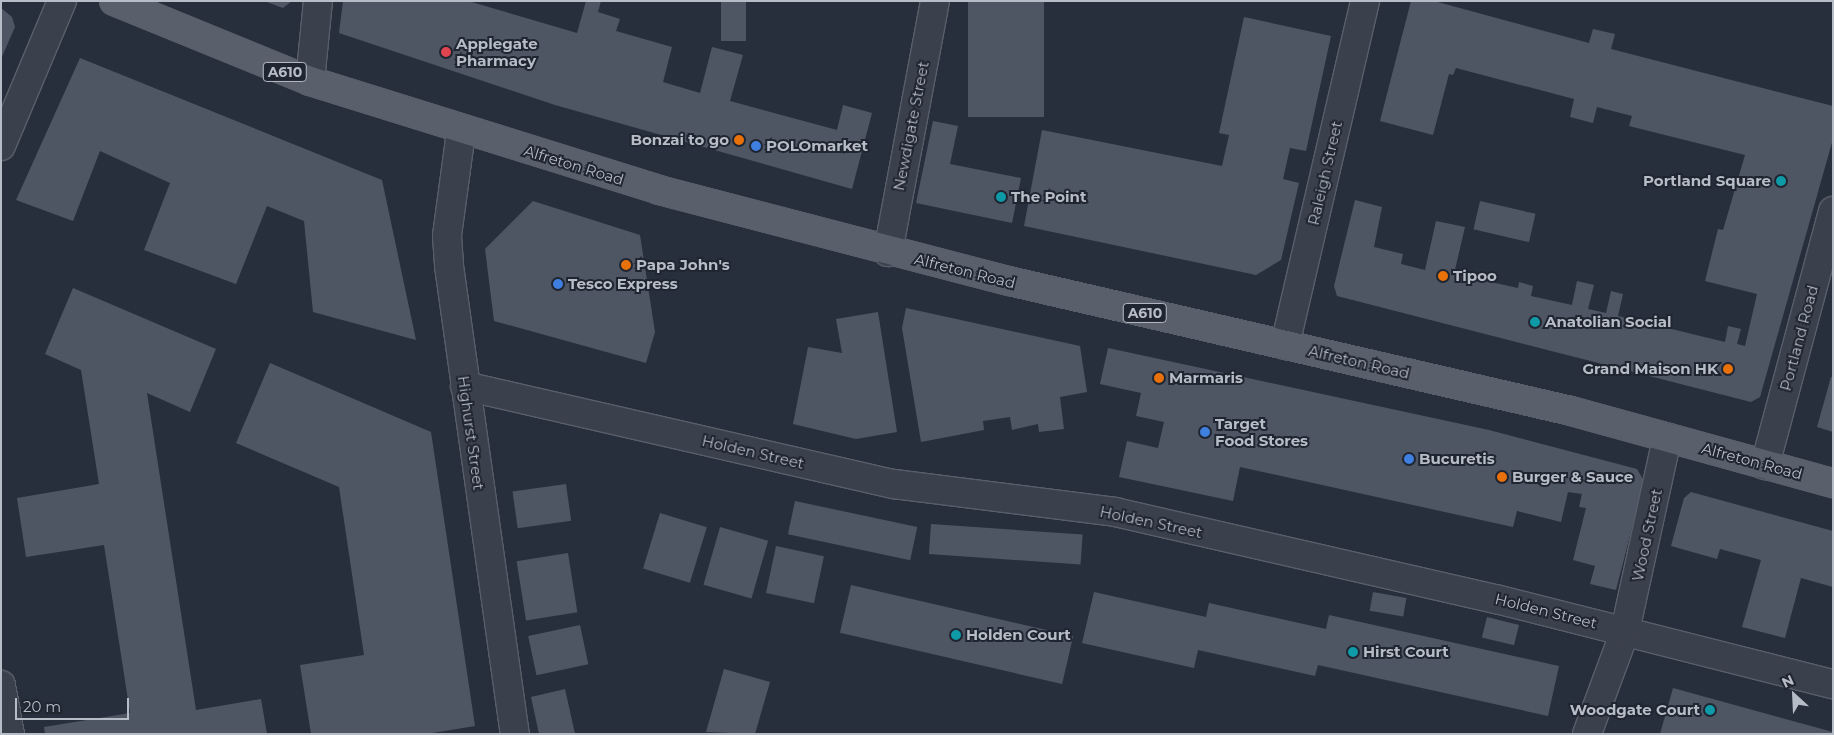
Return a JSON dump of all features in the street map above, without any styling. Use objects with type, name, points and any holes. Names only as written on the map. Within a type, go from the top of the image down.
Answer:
[{"type":"main road","name":"Alfreton Road","points":[[114,1],[310,81],[461,132],[888,252],[1285,345],[1667,438],[1833,483]]},
{"type":"street","points":[[1,146],[62,1]]},
{"type":"street","points":[[310,81],[318,1]]},
{"type":"street","name":"Newdigate Street","points":[[888,252],[935,1]]},
{"type":"street","name":"Raleigh Street","points":[[1285,345],[1365,1]]},
{"type":"street","name":"Highurst Street","points":[[461,132],[447,236],[464,386],[515,734]]},
{"type":"street","name":"Portland Road","points":[[1765,465],[1833,211]]},
{"type":"street","name":"Holden Street","points":[[464,386],[894,484],[1115,512],[1625,631],[1833,684]]},
{"type":"street","name":"Wood Street","points":[[1587,734],[1625,631],[1667,438]]},
{"type":"street","points":[[1,684],[10,734]]},
{"type":"building","points":[[264,1],[292,1],[283,8]]},
{"type":"building","points":[[343,1],[468,1],[577,33],[586,1],[601,1],[598,12],[620,19],[616,31],[672,47],[663,82],[700,93],[712,47],[743,55],[730,101],[837,130],[843,105],[872,113],[852,189],[555,105],[339,33]]},
{"type":"building","points":[[721,1],[746,1],[746,41],[721,41]]},
{"type":"building","points":[[968,1],[1044,1],[1044,117],[968,117]]},
{"type":"building","points":[[1411,1],[1434,1],[1589,43],[1593,29],[1615,34],[1611,49],[1833,106],[1833,139],[1760,397],[1751,402],[1337,296],[1334,286],[1355,200],[1382,207],[1374,247],[1403,254],[1401,264],[1425,270],[1436,221],[1465,227],[1454,274],[1518,288],[1519,282],[1533,286],[1531,296],[1572,305],[1577,281],[1594,285],[1588,309],[1606,313],[1611,291],[1623,294],[1618,316],[1725,342],[1728,326],[1741,329],[1737,344],[1745,346],[1757,294],[1705,281],[1718,229],[1723,230],[1745,155],[1629,126],[1632,116],[1597,107],[1593,123],[1570,117],[1574,99],[1456,68],[1453,75],[1449,74],[1433,135],[1380,121]]},
{"type":"building","points":[[1,8],[12,17],[15,27],[1,59]]},
{"type":"building","points":[[1244,17],[1331,36],[1306,151],[1290,148],[1283,179],[1299,183],[1281,260],[1256,275],[1024,226],[1042,130],[1222,166],[1229,135],[1219,133]]},
{"type":"building","points":[[80,58],[382,180],[416,340],[313,312],[304,221],[267,206],[236,284],[144,250],[170,183],[100,151],[73,221],[16,200]]},
{"type":"building","points":[[933,121],[958,126],[950,164],[1021,178],[1012,223],[916,203]]},
{"type":"building","name":"Tesco Express","points":[[533,201],[640,235],[655,332],[646,363],[494,321],[485,249]]},
{"type":"building","points":[[1480,201],[1536,214],[1529,242],[1473,229]]},
{"type":"building","points":[[73,288],[216,349],[190,412],[147,393],[196,710],[261,699],[267,734],[45,734],[44,727],[130,713],[104,545],[26,557],[17,498],[99,484],[81,370],[45,354]]},
{"type":"building","points":[[906,308],[1080,346],[1087,392],[1060,397],[1064,429],[1039,432],[1038,424],[1012,430],[1010,417],[983,421],[984,430],[921,442],[902,328]]},
{"type":"building","points":[[878,312],[897,432],[856,439],[793,424],[808,347],[842,353],[836,319]]},
{"type":"building","points":[[1108,348],[1489,430],[1637,469],[1644,481],[1616,590],[1590,584],[1595,566],[1573,560],[1586,508],[1579,507],[1582,494],[1568,492],[1561,522],[1517,511],[1513,527],[1240,467],[1233,501],[1119,477],[1127,441],[1158,448],[1164,422],[1136,416],[1141,393],[1100,384]]},
{"type":"building","points":[[270,363],[431,432],[475,726],[426,734],[311,734],[300,665],[364,655],[339,487],[236,443]]},
{"type":"building","points":[[1831,377],[1833,377],[1833,432],[1817,427]]},
{"type":"building","points":[[566,484],[571,521],[518,528],[513,492]]},
{"type":"building","points":[[1691,492],[1833,531],[1833,587],[1801,578],[1785,638],[1742,627],[1761,560],[1720,549],[1717,559],[1671,546],[1684,498]]},
{"type":"building","points":[[795,501],[917,527],[910,560],[788,534]]},
{"type":"building","points":[[660,513],[707,527],[690,583],[643,568]]},
{"type":"building","points":[[931,524],[1083,535],[1081,565],[929,554]]},
{"type":"building","points":[[720,527],[768,541],[752,598],[703,585]]},
{"type":"building","points":[[776,546],[824,556],[814,603],[766,593]]},
{"type":"building","points":[[568,553],[577,612],[526,620],[517,561]]},
{"type":"building","name":"Holden Court","points":[[851,585],[1073,636],[1062,684],[840,633]]},
{"type":"building","name":"Hirst Court","points":[[1094,592],[1206,617],[1209,603],[1326,629],[1329,615],[1559,666],[1548,716],[1318,665],[1315,676],[1198,650],[1194,668],[1082,643]]},
{"type":"building","points":[[1373,592],[1406,598],[1403,617],[1370,611]]},
{"type":"building","points":[[1487,617],[1519,625],[1514,645],[1482,637]]},
{"type":"building","points":[[580,625],[588,664],[536,675],[528,636]]},
{"type":"building","points":[[724,669],[770,682],[755,734],[706,732]]},
{"type":"building","name":"Woodgate Court","points":[[1673,688],[1833,732],[1833,734],[1660,734]]},
{"type":"building","points":[[565,689],[575,734],[539,734],[531,697]]},
{"type":"place","name":"Applegate Pharmacy","points":[[446,52]]},
{"type":"place","name":"Bonzai to go","points":[[739,140]]},
{"type":"place","name":"POLOmarket","points":[[756,146]]},
{"type":"place","name":"Portland Square","points":[[1781,181]]},
{"type":"place","name":"The Point","points":[[1001,197]]},
{"type":"place","name":"Papa John's","points":[[626,265]]},
{"type":"place","name":"Tipoo","points":[[1443,276]]},
{"type":"place","name":"Tesco Express","points":[[558,284]]},
{"type":"place","name":"Anatolian Social","points":[[1535,322]]},
{"type":"place","name":"Grand Maison HK","points":[[1728,369]]},
{"type":"place","name":"Marmaris","points":[[1159,378]]},
{"type":"place","name":"Target Food Stores","points":[[1205,432]]},
{"type":"place","name":"Bucuretis","points":[[1409,459]]},
{"type":"place","name":"Burger & Sauce","points":[[1502,477]]},
{"type":"place","name":"Holden Court","points":[[956,635]]},
{"type":"place","name":"Hirst Court","points":[[1353,652]]},
{"type":"place","name":"Woodgate Court","points":[[1710,710]]}]
